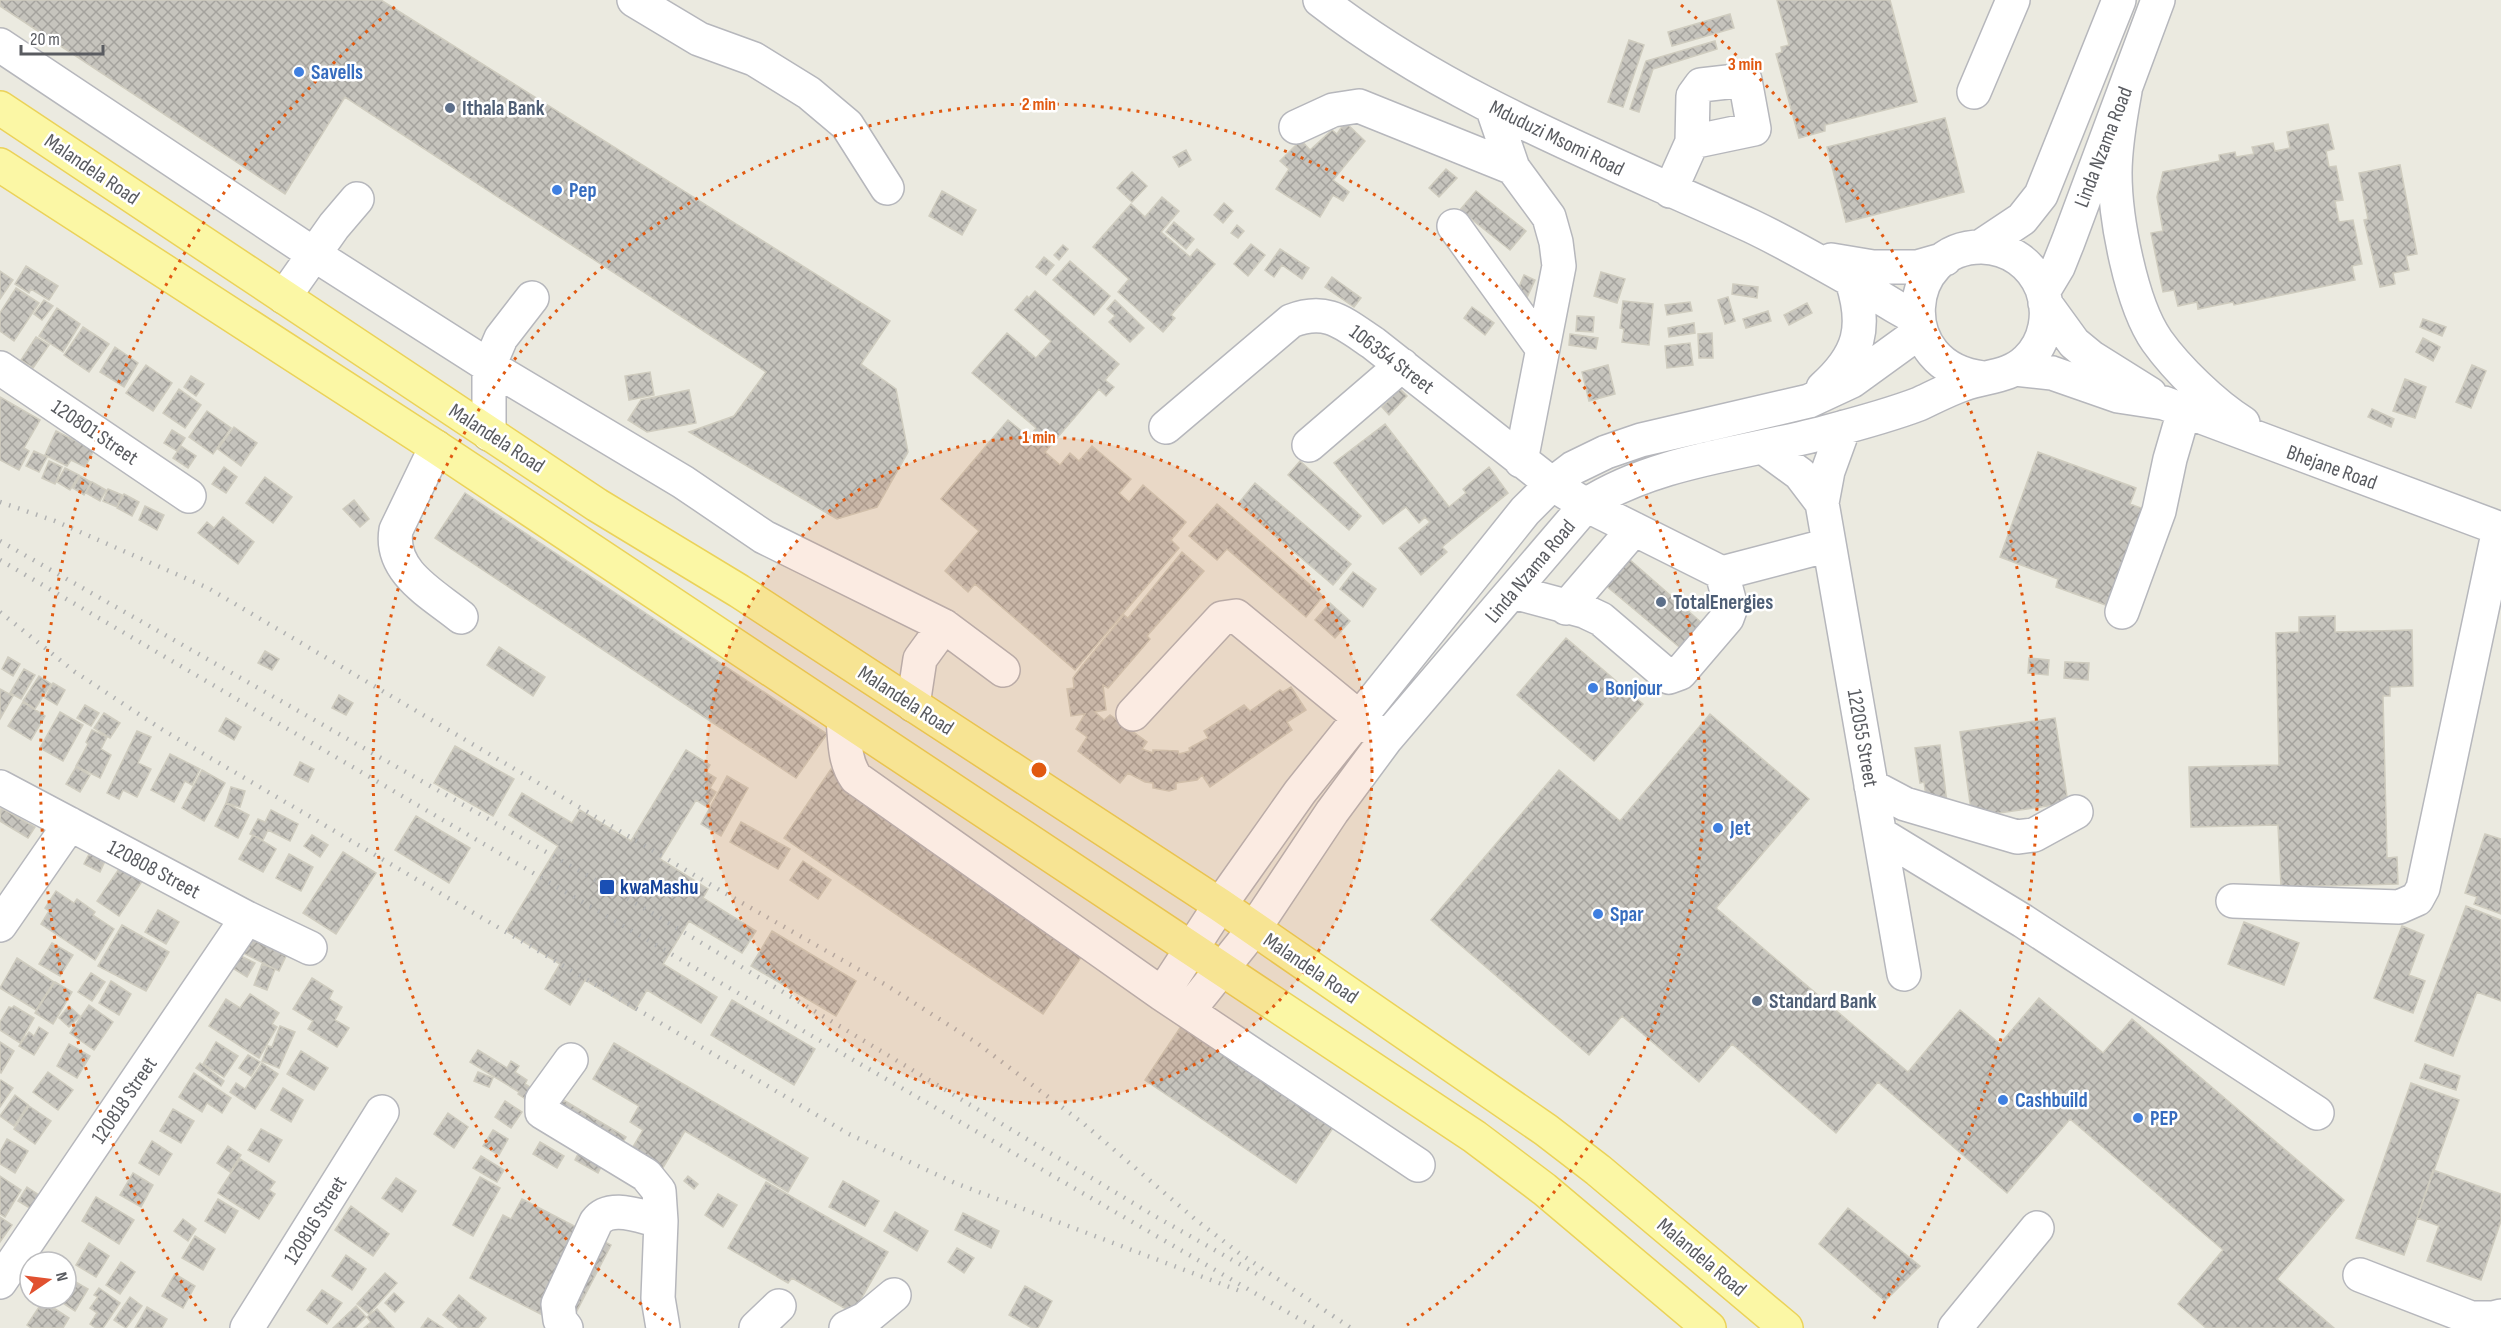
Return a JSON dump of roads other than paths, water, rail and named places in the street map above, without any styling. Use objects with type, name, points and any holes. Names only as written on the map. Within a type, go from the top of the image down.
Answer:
[{"type":"main road","name":"Malandela Road","points":[[0,108],[597,505],[739,591],[1220,905],[1546,1130],[1598,1170],[1786,1328]]},
{"type":"main road","name":"Malandela Road","points":[[0,165],[436,447],[1220,970],[1475,1137],[1545,1189],[1708,1328]]},
{"type":"street","points":[[634,0],[699,39],[754,60],[809,93],[848,125],[888,188]]},
{"type":"street","name":"Mduduzi Msomi Road","points":[[1320,0],[1433,77],[1556,140],[1806,254],[1919,325]]},
{"type":"street","points":[[1974,92],[2013,0]]},
{"type":"street","name":"Linda Nzama Road","points":[[1980,247],[2022,219],[2041,195],[2119,0]]},
{"type":"street","name":"Linda Nzama Road","points":[[2044,298],[2125,92],[2158,0]]},
{"type":"street","points":[[0,45],[315,255],[489,366],[683,482],[764,537],[944,626],[1003,670]]},
{"type":"street","points":[[2125,92],[2115,174],[2122,236],[2129,271],[2144,316],[2157,340],[2218,405],[2281,448]]},
{"type":"street","points":[[1296,127],[1333,110],[1359,106],[1513,168]]},
{"type":"street","points":[[1492,107],[1513,168],[1549,217],[1557,242],[1558,266],[1521,461]]},
{"type":"street","points":[[1670,191],[1692,142]]},
{"type":"street","points":[[284,297],[334,226],[357,199]]},
{"type":"street","points":[[1454,226],[1542,348]]},
{"type":"street","points":[[1980,247],[2006,252],[2018,258],[2037,277],[2044,298],[2047,321],[2043,335],[2027,360],[2015,369],[1983,378],[1956,372],[1944,365],[1930,350],[1919,325],[1921,291],[1935,268],[1945,259],[1962,250],[1980,247]]},
{"type":"street","name":"Mduduzi Msomi Road","points":[[1806,254],[1873,267],[1917,267],[1945,259]]},
{"type":"street","points":[[1809,401],[1847,362],[1856,347],[1860,329],[1860,306],[1852,281]]},
{"type":"street","points":[[489,434],[489,366],[501,338],[532,298]]},
{"type":"street","name":"Bhejane Road","points":[[2044,298],[2074,343],[2091,357],[2174,407]]},
{"type":"street","name":"106354 Street","points":[[1166,427],[1291,321],[1318,314],[1343,323],[1402,365],[1552,484],[1586,505],[1722,573]]},
{"type":"street","name":"Linda Nzama Road","points":[[1175,1003],[1191,950],[1300,792],[1525,512],[1552,484],[1573,468],[1606,452],[1641,440],[1809,401],[1852,381],[1919,325]]},
{"type":"street","points":[[1309,445],[1402,365]]},
{"type":"street","name":"120801 Street","points":[[0,368],[189,496]]},
{"type":"street","name":"Bhejane Road","points":[[2015,369],[2052,373],[2118,396],[2174,407],[2500,529]]},
{"type":"street","name":"Linda Nzama Road","points":[[1175,1003],[1220,970],[1254,929],[1332,812],[1386,739],[1586,505],[1631,482],[1659,472],[1844,427],[1899,411],[1983,378]]},
{"type":"street","points":[[2122,612],[2159,511],[2170,459],[2174,407]]},
{"type":"street","points":[[1699,427],[1706,460]]},
{"type":"street","name":"122055 Street","points":[[1844,427],[1828,471],[1822,503],[1904,974]]},
{"type":"street","points":[[436,447],[396,530],[394,542],[399,559],[407,573],[461,617]]},
{"type":"street","name":"122055 Street","points":[[1762,447],[1800,474],[1822,503]]},
{"type":"street","points":[[1566,608],[1634,529]]},
{"type":"street","points":[[2233,901],[2399,907],[2417,899],[2423,888],[2500,529]]},
{"type":"street","points":[[1513,592],[1601,619],[1669,677],[1674,677],[1727,618],[1731,607],[1722,573],[1829,545]]},
{"type":"street","points":[[1458,594],[1491,618]]},
{"type":"street","points":[[1133,714],[1222,618],[1229,615],[1236,616],[1386,739]]},
{"type":"street","points":[[913,705],[920,659],[944,626]]},
{"type":"street","points":[[871,677],[920,659]]},
{"type":"street","points":[[843,719],[846,756],[849,768],[856,778],[1175,1003],[1418,1165]]},
{"type":"street","points":[[1871,786],[1905,804],[2017,837],[2034,835],[2076,812]]},
{"type":"street","name":"120808 Street","points":[[0,787],[247,918],[310,948]]},
{"type":"street","points":[[0,925],[70,824]]},
{"type":"street","points":[[1880,834],[2033,927],[2318,1113]]},
{"type":"street","name":"120818 Street","points":[[0,1282],[247,918]]},
{"type":"street","points":[[571,1060],[542,1100],[542,1112],[646,1174],[659,1191],[661,1221],[658,1298],[663,1328]]},
{"type":"street","name":"120816 Street","points":[[247,1328],[382,1112]]},
{"type":"street","points":[[566,1328],[560,1320],[558,1304],[601,1215],[612,1211],[661,1221]]},
{"type":"street","points":[[1955,1328],[2037,1228]]},
{"type":"street","points":[[2360,1275],[2471,1318],[2501,1316]]},
{"type":"street","points":[[846,1328],[865,1319],[894,1295]]},
{"type":"railway","points":[[0,502],[55,521],[208,588],[723,892],[886,985],[977,1043],[1084,1124],[1196,1220],[1239,1253],[1351,1328]]},
{"type":"railway","points":[[0,541],[627,898],[1153,1215],[1257,1274]]},
{"type":"railway","points":[[0,560],[707,975],[1315,1328]]},
{"type":"railway","points":[[0,612],[75,672],[163,730],[849,1134],[955,1183],[1240,1291]]},
{"type":"place","name":"Savells","points":[[299,72]]},
{"type":"place","name":"Ithala Bank","points":[[450,108]]},
{"type":"place","name":"Pep","points":[[557,190]]},
{"type":"place","name":"TotalEnergies","points":[[1661,602]]},
{"type":"place","name":"Bonjour","points":[[1593,688]]},
{"type":"place","name":"Jet","points":[[1718,828]]},
{"type":"place","name":"kwaMashu","points":[[607,887]]},
{"type":"place","name":"Spar","points":[[1598,914]]},
{"type":"place","name":"Standard Bank","points":[[1757,1001]]},
{"type":"place","name":"Cashbuild","points":[[2003,1100]]},
{"type":"place","name":"PEP","points":[[2138,1118]]}]
